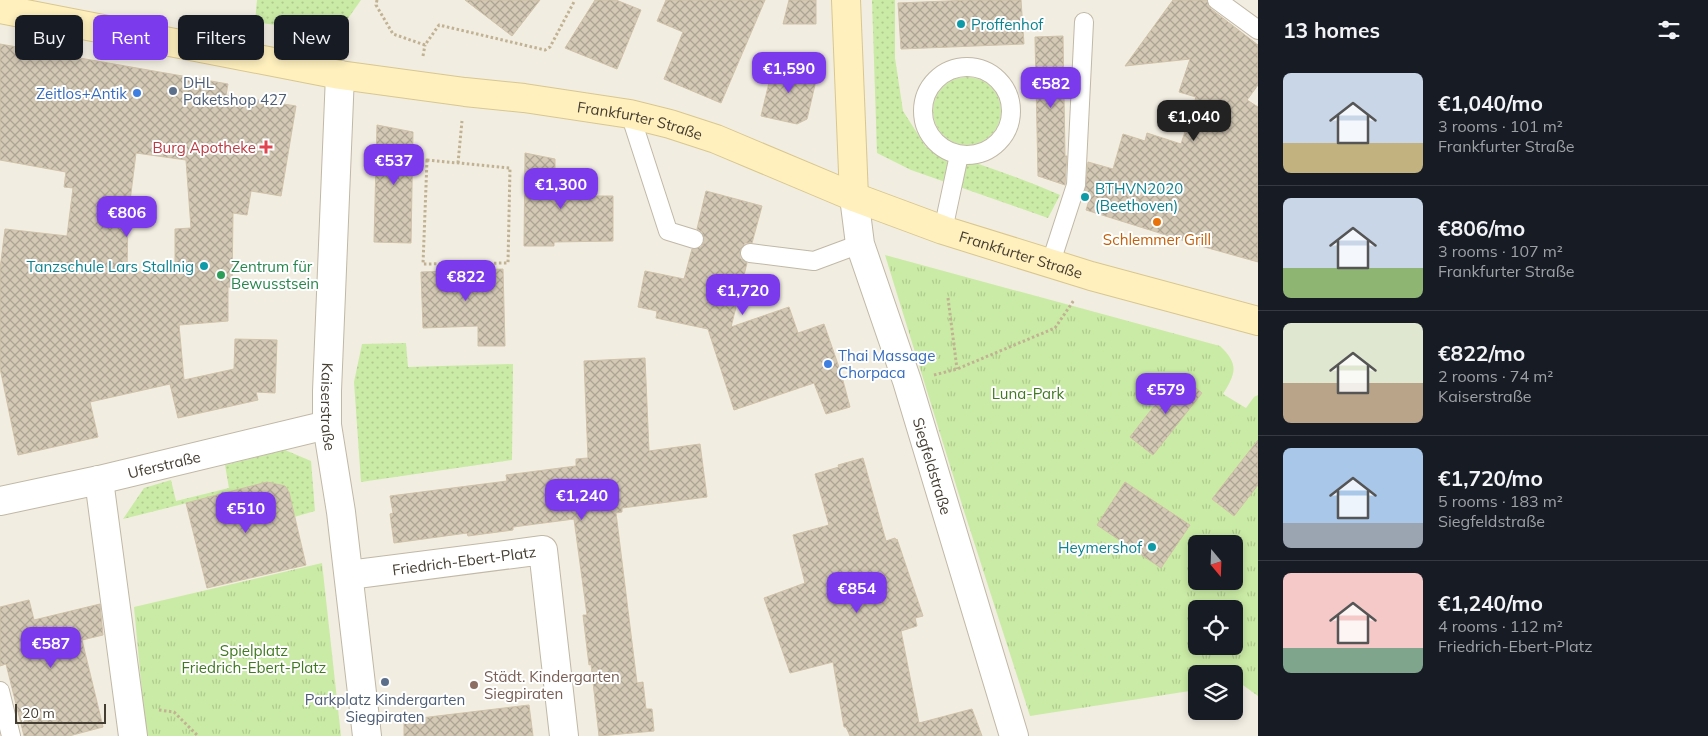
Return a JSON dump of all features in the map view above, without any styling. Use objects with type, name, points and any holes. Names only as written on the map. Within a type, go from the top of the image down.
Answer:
[{"type":"main road","points":[[846,0],[854,197]]},
{"type":"main road","name":"Frankfurter Straße","points":[[0,9],[340,75],[524,98],[630,114],[670,124],[716,139],[854,197],[943,230],[1091,276],[1258,321]]},
{"type":"street","name":"Kaiserstraße","points":[[340,75],[326,391],[327,425],[349,575],[367,736]]},
{"type":"street","name":"Siegfeldstraße","points":[[854,197],[860,244],[907,381],[1014,736]]},
{"type":"street","name":"Uferstraße","points":[[0,501],[99,480],[327,425]]},
{"type":"street","points":[[99,480],[133,736]]},
{"type":"street","name":"Friedrich-Ebert-Platz","points":[[349,575],[543,550],[564,736]]},
{"type":"lane","points":[[1217,0],[1258,30]]},
{"type":"lane","points":[[1051,262],[1076,185],[1084,22]]},
{"type":"lane","points":[[978,68],[991,73],[1001,82],[1008,94],[1012,107],[1010,121],[1005,133],[997,144],[986,151],[973,155],[959,154],[942,147],[928,133],[924,121],[925,95],[941,75],[952,69],[978,68]]},
{"type":"lane","points":[[630,114],[668,231],[694,238]]},
{"type":"lane","points":[[943,230],[959,154]]},
{"type":"lane","points":[[750,253],[814,261],[860,244]]},
{"type":"lane","points":[[0,691],[12,736]]},
{"type":"path","points":[[377,0],[376,5],[393,34],[425,45],[439,25],[545,50],[550,47],[575,0]]},
{"type":"path","points":[[458,163],[459,154]]},
{"type":"path","points":[[426,160],[458,163],[510,168],[508,263],[423,264],[426,160]]},
{"type":"path","points":[[907,381],[957,369],[1055,328],[1091,276]]},
{"type":"path","points":[[948,298],[957,369]]},
{"type":"path","points":[[151,710],[174,712],[198,736]]},
{"type":"green space","points":[[257,0],[361,0],[349,17],[349,15],[274,15],[274,25],[264,23],[264,15],[256,15]]},
{"type":"green space","points":[[872,0],[895,0],[895,58],[903,111],[926,147],[1027,181],[1060,195],[1048,218],[911,170],[877,153]]},
{"type":"green space","points":[[967,77],[980,80],[991,87],[998,98],[1001,111],[998,124],[991,135],[980,142],[967,145],[954,142],[943,135],[936,124],[933,111],[936,98],[943,87],[954,80]]},
{"type":"green space","name":"Luna-Park","points":[[885,255],[1220,346],[1230,358],[1234,369],[1231,380],[1223,394],[1246,408],[1254,397],[1258,395],[1258,696],[1243,685],[1243,665],[1188,665],[1188,691],[1030,716]]},
{"type":"green space","points":[[406,343],[408,367],[513,364],[512,460],[361,482],[354,382],[362,344]]},
{"type":"green space","points":[[285,450],[311,461],[315,511],[294,517],[289,492],[285,486],[259,485],[123,519],[144,488],[171,480],[176,501],[229,488],[225,465]]},
{"type":"green space","name":"Spielplatz Friedrich-Ebert-Platz","points":[[322,563],[341,736],[146,736],[134,607]]},
{"type":"building","points":[[465,0],[540,0],[512,36]]},
{"type":"building","points":[[595,0],[616,0],[641,10],[617,69],[565,48]]},
{"type":"building","points":[[666,0],[765,0],[721,103],[664,79],[683,32],[657,21]]},
{"type":"building","points":[[789,0],[816,0],[816,24],[783,24]]},
{"type":"building","name":"Proffenhof","points":[[1021,0],[1024,44],[901,49],[898,3]]},
{"type":"building","points":[[1173,0],[1207,0],[1211,9],[1258,45],[1258,85],[1247,100],[1258,107],[1258,262],[1086,210],[1091,194],[1085,192],[1088,162],[1113,169],[1123,134],[1145,141],[1147,133],[1181,144],[1196,97],[1179,92],[1190,59],[1125,66]]},
{"type":"building","points":[[1063,36],[1065,156],[1067,156],[1065,185],[1038,176],[1035,37]]},
{"type":"building","points":[[0,44],[15,47],[15,60],[83,59],[228,84],[226,95],[296,106],[281,196],[251,191],[247,215],[233,213],[232,287],[228,287],[228,321],[179,325],[184,380],[234,369],[235,339],[277,340],[275,393],[256,392],[258,400],[178,418],[170,384],[90,402],[98,437],[18,455],[0,368],[0,269],[5,229],[67,236],[73,188],[64,187],[66,172],[0,160]],"holes":[[[136,153],[186,160],[191,228],[175,229],[175,271],[127,272],[128,217]]]},
{"type":"building","points":[[774,62],[818,72],[807,119],[797,124],[761,116]]},
{"type":"building","points":[[377,125],[413,132],[411,243],[374,242]]},
{"type":"building","points":[[525,153],[555,159],[555,196],[613,196],[613,241],[554,242],[554,246],[524,246]]},
{"type":"building","points":[[706,191],[762,206],[752,243],[745,243],[740,251],[740,258],[747,263],[731,327],[789,307],[798,333],[824,324],[841,373],[850,407],[826,414],[814,383],[734,410],[708,329],[656,318],[657,311],[638,307],[645,271],[684,279],[692,249],[701,247],[704,242],[702,232],[697,229]]},
{"type":"building","points":[[503,269],[505,346],[478,346],[478,326],[423,328],[421,272]]},
{"type":"building","points":[[645,358],[649,451],[700,444],[707,497],[622,508],[622,512],[616,513],[637,683],[643,682],[646,709],[652,709],[654,731],[599,736],[591,664],[589,665],[583,615],[587,615],[574,519],[513,527],[513,530],[468,536],[467,533],[394,543],[390,514],[393,513],[390,496],[507,481],[506,475],[576,466],[576,459],[588,458],[584,361]]},
{"type":"building","points":[[1179,374],[1202,393],[1153,455],[1130,437]]},
{"type":"building","points":[[1258,440],[1258,485],[1234,516],[1212,499]]},
{"type":"building","points":[[863,458],[886,541],[897,539],[923,616],[915,618],[917,626],[901,631],[919,723],[972,709],[982,736],[850,736],[846,727],[844,727],[833,662],[790,673],[764,598],[805,583],[793,535],[829,525],[815,474]]},
{"type":"building","points":[[267,482],[285,486],[289,492],[306,565],[207,588],[186,503]]},
{"type":"building","name":"Heymershof","points":[[1125,482],[1190,525],[1161,568],[1097,525]]},
{"type":"building","points":[[29,600],[34,620],[100,604],[103,635],[82,640],[103,727],[69,736],[24,736],[6,664],[0,666],[0,607]]},
{"type":"building","points":[[529,705],[533,736],[404,736],[404,720]]},
{"type":"place","name":"Proffenhof","points":[[961,24]]},
{"type":"place","name":"DHL Paketshop 427","points":[[173,91]]},
{"type":"place","name":"Zeitlos+Antik","points":[[137,93]]},
{"type":"place","name":"Burg Apotheke","points":[[266,147]]},
{"type":"place","name":"BTHVN2020 (Beethoven)","points":[[1085,197]]},
{"type":"place","name":"Schlemmer Grill","points":[[1157,222]]},
{"type":"place","name":"Tanzschule Lars Stallnig","points":[[204,266]]},
{"type":"place","name":"Zentrum für Bewusstsein","points":[[221,275]]},
{"type":"place","name":"Thai Massage Chorpaca","points":[[828,364]]},
{"type":"place","name":"Heymershof","points":[[1152,547]]},
{"type":"place","name":"Parkplatz Kindergarten Siegpiraten","points":[[385,682]]},
{"type":"place","name":"Städt. Kindergarten Siegpiraten","points":[[474,685]]}]
